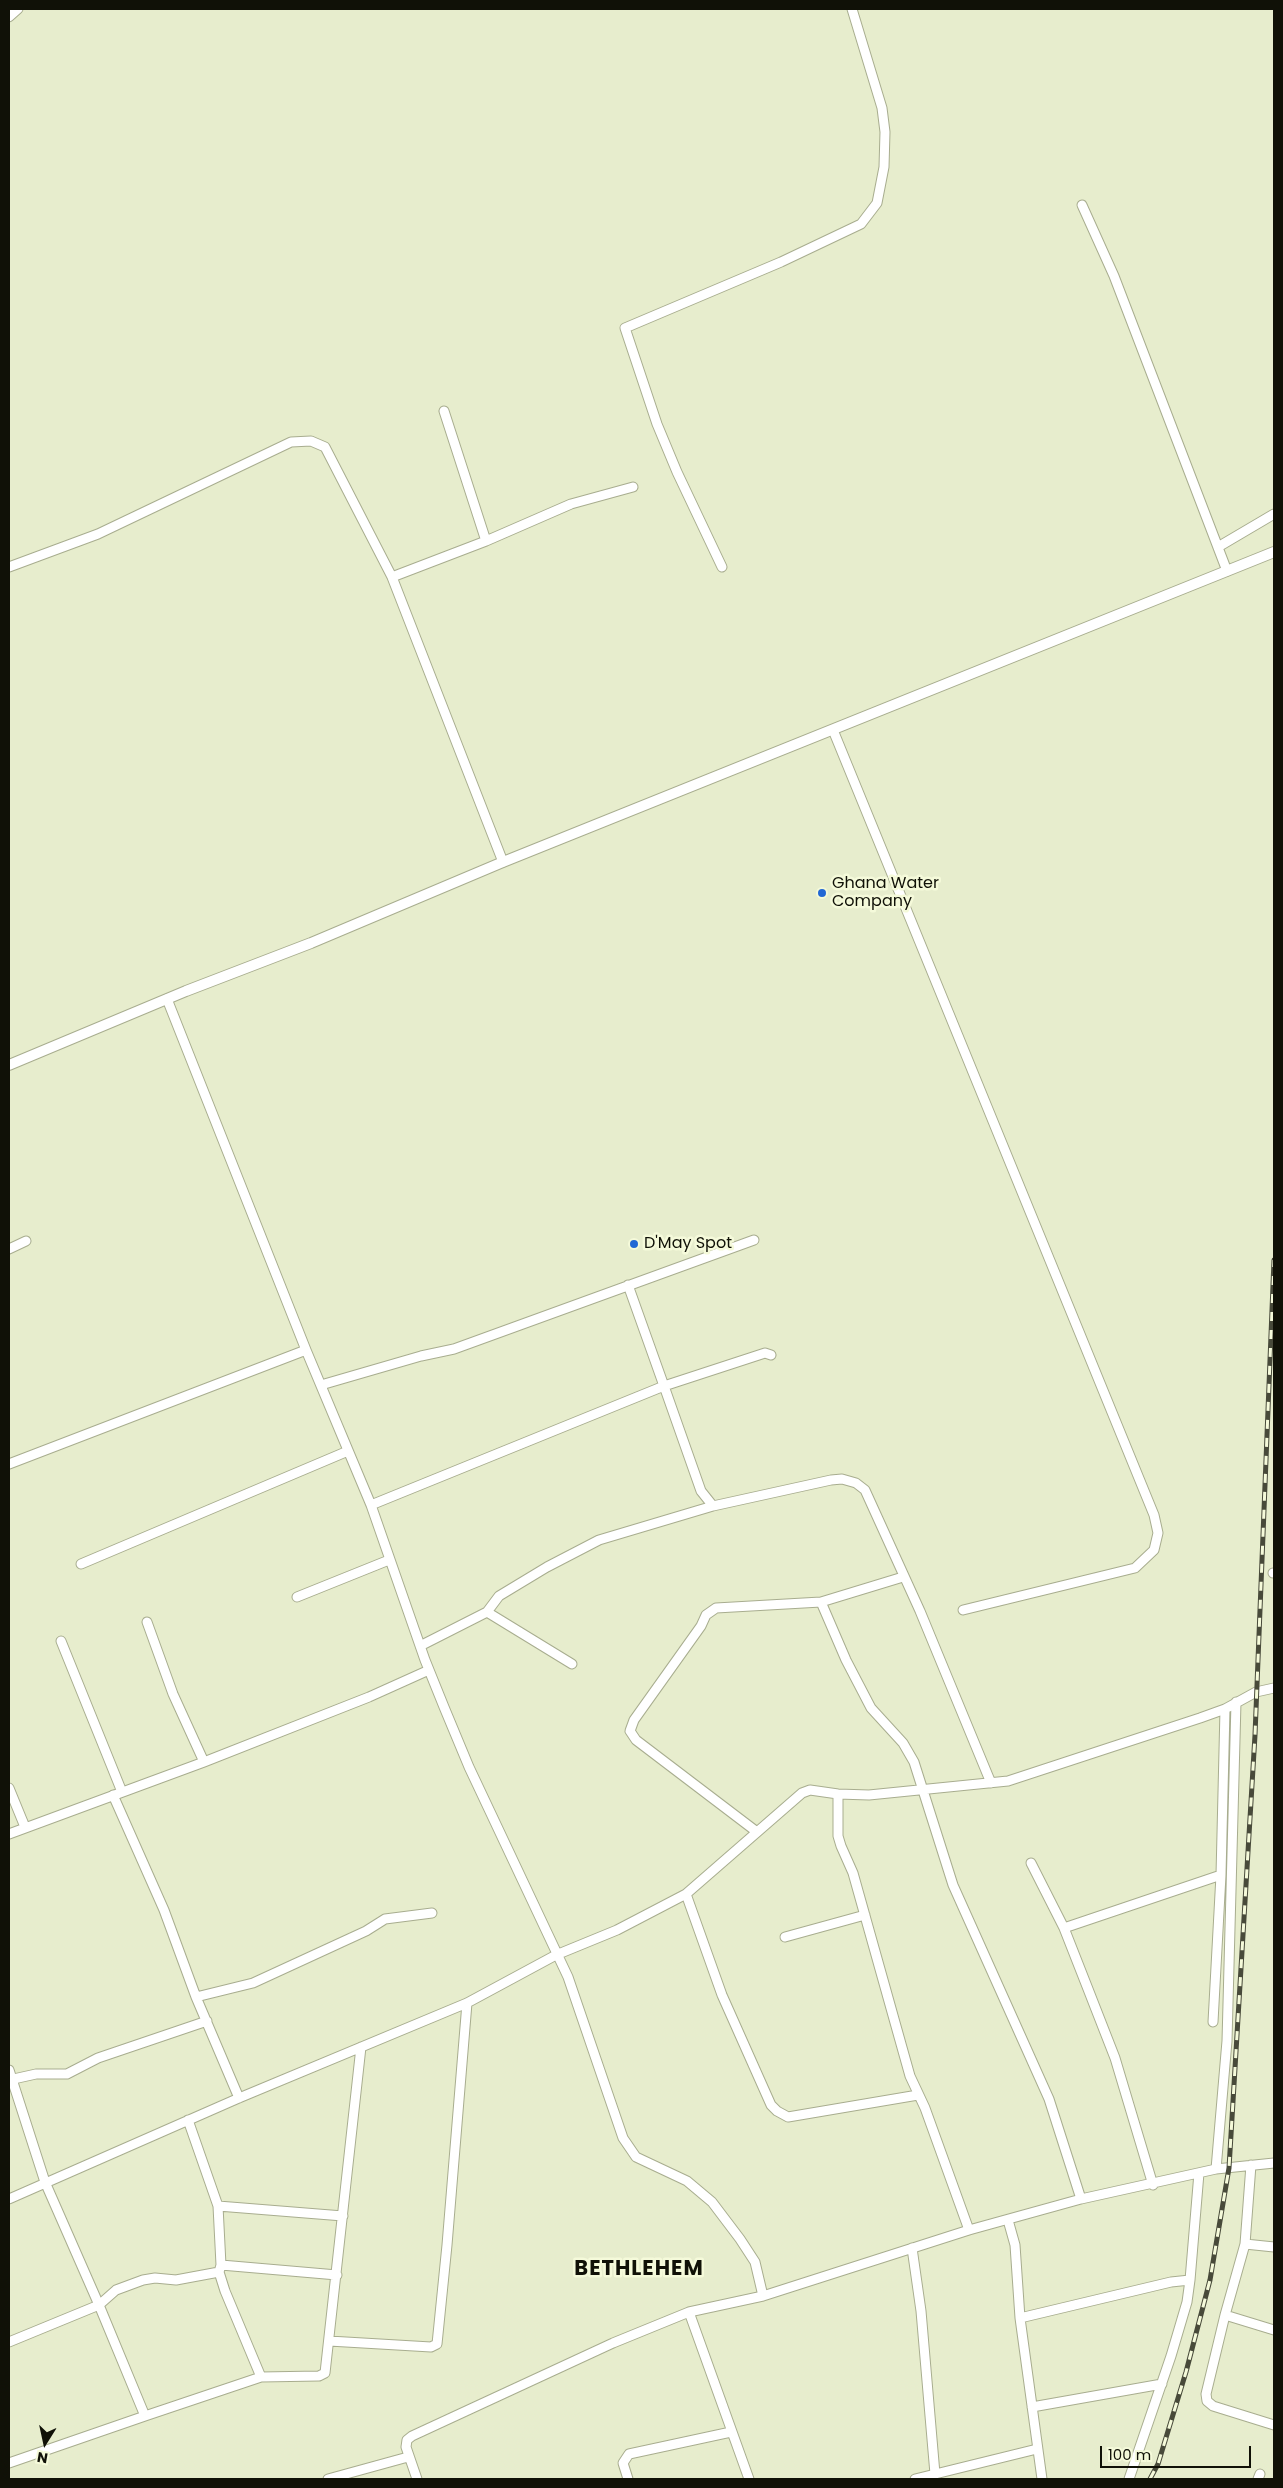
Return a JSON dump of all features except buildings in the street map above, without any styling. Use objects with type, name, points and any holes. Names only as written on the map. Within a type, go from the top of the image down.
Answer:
[{"type":"street","points":[[9,16],[18,9]]},
{"type":"street","points":[[722,567],[677,472],[657,424],[625,328],[781,262],[861,224],[877,204],[884,167],[885,132],[883,116],[869,59],[852,9]]},
{"type":"street","points":[[1082,205],[1114,276],[1227,571]]},
{"type":"street","points":[[444,411],[486,541]]},
{"type":"street","points":[[9,567],[98,534],[291,442],[311,442],[325,447],[392,577],[503,862]]},
{"type":"street","points":[[392,577],[486,541],[571,504],[633,487]]},
{"type":"street","points":[[1218,546],[1274,514]]},
{"type":"street","points":[[9,1064],[167,999],[311,943],[503,862],[1274,552]]},
{"type":"street","points":[[834,730],[1128,1450],[1154,1515],[1158,1533],[1154,1550],[1136,1568],[963,1610]]},
{"type":"street","points":[[167,999],[306,1350],[371,1505],[429,1670],[469,1767],[568,1978],[623,2138],[630,2151],[636,2157],[687,2182],[712,2202],[736,2232],[755,2262],[763,2296]]},
{"type":"street","points":[[321,1384],[421,1356],[454,1349],[754,1240]]},
{"type":"street","points":[[9,1250],[26,1242]]},
{"type":"street","points":[[628,1285],[701,1492],[713,1506]]},
{"type":"street","points":[[9,1464],[306,1350]]},
{"type":"street","points":[[371,1505],[664,1386],[765,1353],[771,1355]]},
{"type":"street","points":[[81,1564],[348,1451]]},
{"type":"street","points":[[420,1646],[487,1612],[499,1596],[546,1567],[599,1540],[713,1506],[842,1479],[856,1483],[865,1490],[920,1611],[991,1783]]},
{"type":"street","points":[[297,1596],[389,1560]]},
{"type":"street","points":[[757,1832],[636,1740],[630,1730],[634,1720],[701,1626],[706,1615],[716,1608],[820,1602],[904,1577]]},
{"type":"street","points":[[820,1602],[846,1660],[871,1708],[909,1751],[953,1885],[1049,2099],[1082,2199]]},
{"type":"street","points":[[487,1612],[572,1664]]},
{"type":"street","points":[[147,1622],[173,1694],[204,1762]]},
{"type":"street","points":[[61,1641],[117,1794],[164,1910],[196,1997],[239,2098]]},
{"type":"street","points":[[9,1834],[204,1762],[370,1697],[429,1670]]},
{"type":"street","points":[[9,2199],[239,2098],[467,2003],[556,1955],[617,1930],[686,1894],[757,1832],[810,1790],[838,1794],[869,1795],[991,1783],[1025,1777],[1225,1710],[1256,1692],[1274,1688]]},
{"type":"street","points":[[1216,2169],[1226,2041],[1236,1702]]},
{"type":"street","points":[[1212,2022],[1221,1875],[1225,1710]]},
{"type":"street","points":[[9,1788],[25,1827]]},
{"type":"street","points":[[838,1794],[838,1836],[853,1873],[891,2012],[918,2095],[925,2108],[969,2230]]},
{"type":"street","points":[[1031,1863],[1064,1928],[1114,2058],[1153,2185]]},
{"type":"street","points":[[1064,1928],[1221,1875]]},
{"type":"street","points":[[686,1894],[722,1994],[771,2105],[777,2111],[788,2116],[918,2095]]},
{"type":"street","points":[[196,1997],[253,1983],[366,1931],[385,1919],[432,1913]]},
{"type":"street","points":[[785,1937],[864,1916]]},
{"type":"street","points":[[330,2341],[431,2347],[437,2344],[467,2003]]},
{"type":"street","points":[[144,2416],[99,2305],[44,2182],[10,2076],[67,2074],[98,2058],[207,2021]]},
{"type":"street","points":[[9,2463],[261,2377],[320,2376],[325,2373],[361,2047]]},
{"type":"street","points":[[188,2120],[218,2206],[220,2268],[261,2377]]},
{"type":"street","points":[[417,2479],[406,2447],[407,2440],[412,2436],[605,2347],[689,2312],[763,2296],[969,2230],[1082,2199],[1153,2185],[1216,2169],[1274,2162]]},
{"type":"street","points":[[1251,2165],[1245,2244],[1206,2394],[1207,2401],[1213,2406],[1274,2425]]},
{"type":"street","points":[[1129,2479],[1162,2384],[1187,2302],[1199,2173]]},
{"type":"street","points":[[218,2206],[343,2216]]},
{"type":"street","points":[[1008,2220],[1015,2245],[1020,2318],[1042,2479]]},
{"type":"street","points":[[1245,2244],[1274,2247]]},
{"type":"street","points":[[912,2248],[921,2311],[935,2474]]},
{"type":"street","points":[[9,2342],[99,2305],[116,2290],[143,2280],[155,2278],[176,2280],[220,2268],[336,2275]]},
{"type":"street","points":[[1020,2318],[1171,2282],[1190,2280]]},
{"type":"street","points":[[689,2312],[749,2479]]},
{"type":"street","points":[[1225,2315],[1274,2330]]},
{"type":"street","points":[[1032,2407],[1162,2384]]},
{"type":"street","points":[[628,2479],[623,2463],[629,2454],[731,2432]]},
{"type":"street","points":[[915,2479],[1037,2449]]},
{"type":"street","points":[[328,2479],[408,2456]]},
{"type":"railway","points":[[1150,2479],[1158,2464],[1186,2372],[1210,2280],[1229,2168],[1255,1735],[1274,1260]]},
{"type":"place","name":"Ghana Water Company","points":[[822,893]]},
{"type":"place","name":"D'May Spot","points":[[634,1244]]},
{"type":"district","name":"BETHLEHEM","points":[[639,2270]]}]
